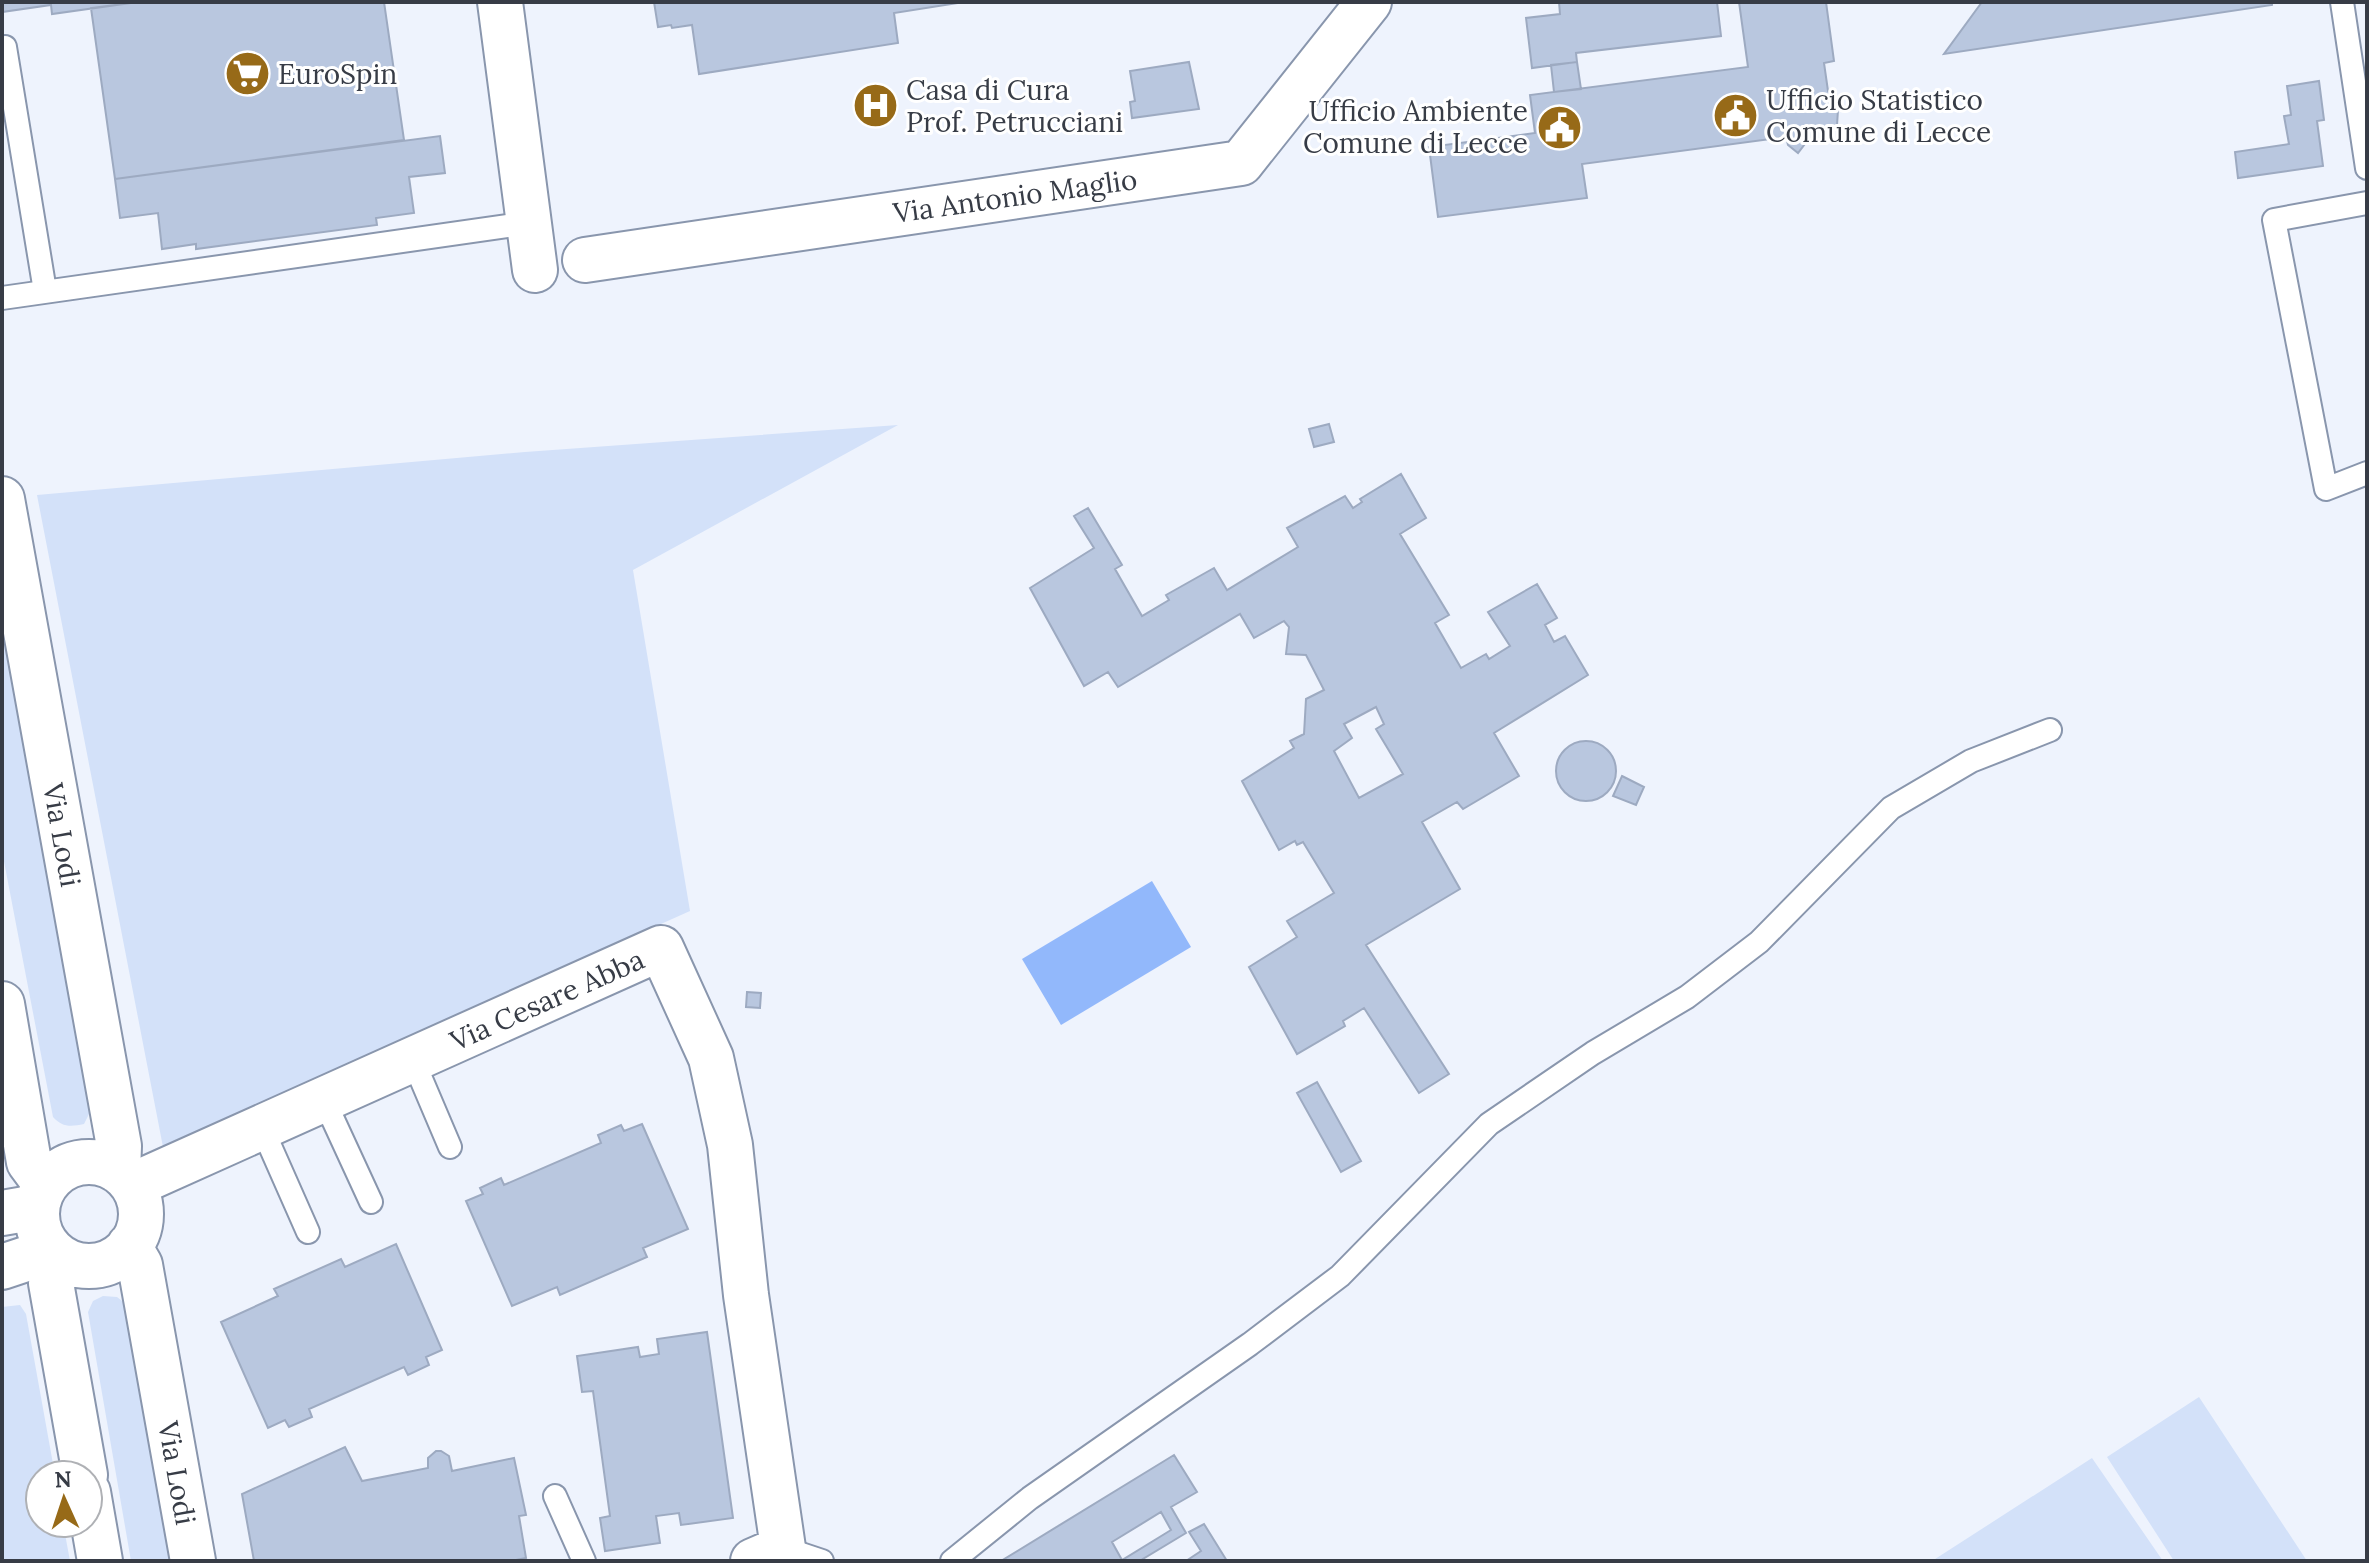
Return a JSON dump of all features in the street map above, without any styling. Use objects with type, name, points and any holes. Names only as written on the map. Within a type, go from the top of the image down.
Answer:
[{"type":"street","points":[[500,2],[535,270]]},
{"type":"street","name":"Via Antonio Maglio","points":[[585,260],[1241,163],[1369,2]]},
{"type":"street","name":"Via Lodi","points":[[2,499],[126,1178]]},
{"type":"street","name":"Via Cesare Abba","points":[[126,1178],[262,1128],[661,948],[711,1058],[730,1145],[746,1295],[786,1557]]},
{"type":"street","points":[[2,1004],[29,1162],[28,1202],[38,1227],[58,1255],[73,1265],[100,1266],[123,1255],[139,1233],[141,1209],[126,1178],[98,1163],[78,1163],[59,1172],[28,1202]]},
{"type":"street","name":"Via Lodi","points":[[129,1246],[140,1265],[193,1561]]},
{"type":"street","points":[[2,1267],[58,1255]]},
{"type":"street","points":[[58,1255],[51,1283],[82,1459]]},
{"type":"street","points":[[96,1539],[100,1561]]},
{"type":"lane","points":[[2342,2],[2367,168]]},
{"type":"lane","points":[[2,48],[5,47],[45,291]]},
{"type":"lane","points":[[2367,203],[2274,220],[2326,489],[2367,473]]},
{"type":"lane","points":[[2,298],[529,223]]},
{"type":"lane","points":[[952,1561],[1030,1498],[1250,1344],[1340,1276],[1489,1124],[1593,1053],[1687,997],[1759,942],[1891,808],[1971,761],[2050,730]]},
{"type":"lane","points":[[413,1060],[450,1147]]},
{"type":"lane","points":[[324,1100],[371,1202]]},
{"type":"lane","points":[[262,1128],[308,1232]]},
{"type":"lane","points":[[555,1496],[584,1561]]},
{"type":"shaded area","points":[[898,425],[633,570],[690,911],[163,1147],[37,495],[525,452]]},
{"type":"shaded area","points":[[2,631],[90,1104],[84,1124],[79,1125],[63,1124],[53,1117],[2,851]]},
{"type":"shaded area","points":[[103,1296],[117,1297],[126,1304],[172,1561],[131,1561],[88,1312],[93,1301]]},
{"type":"shaded area","points":[[20,1305],[26,1314],[52,1459],[24,1459],[24,1539],[66,1539],[70,1561],[2,1561],[2,1307]]},
{"type":"shaded area","points":[[2199,1397],[2307,1561],[2174,1561],[2107,1457]]},
{"type":"shaded area","points":[[2092,1458],[2163,1561],[1932,1561]]},
{"type":"water","points":[[1152,881],[1191,947],[1061,1025],[1022,959]]},
{"type":"building","points":[[2,2],[138,2],[52,14],[51,5],[2,12]]},
{"type":"building","name":"EuroSpin","points":[[138,2],[384,2],[404,140],[115,179],[91,8]]},
{"type":"building","points":[[654,2],[964,2],[894,13],[898,43],[699,74],[692,25],[658,27]]},
{"type":"building","points":[[1559,2],[1717,2],[1721,36],[1576,53],[1577,62],[1532,68],[1526,18],[1560,14]]},
{"type":"building","points":[[1739,2],[1826,2],[1834,61],[1824,63],[1828,91],[1835,94],[1838,110],[1837,125],[1824,140],[1805,144],[1798,153],[1788,145],[1786,137],[1582,164],[1587,198],[1438,217],[1429,147],[1535,133],[1530,95],[1748,67]]},
{"type":"building","points":[[1982,2],[2272,2],[2272,5],[1944,54]]},
{"type":"building","points":[[1189,62],[1199,109],[1132,118],[1130,102],[1135,101],[1130,71]]},
{"type":"building","points":[[1577,62],[1581,89],[1554,92],[1551,65]]},
{"type":"building","points":[[2319,81],[2324,120],[2317,121],[2323,166],[2238,178],[2235,152],[2289,144],[2284,116],[2291,115],[2287,86]]},
{"type":"building","points":[[440,136],[445,173],[409,177],[414,213],[376,218],[377,225],[196,249],[196,244],[162,249],[158,213],[120,218],[115,179]]},
{"type":"building","points":[[1329,424],[1334,442],[1314,447],[1309,429]]},
{"type":"building","points":[[1401,474],[1426,518],[1400,534],[1449,615],[1435,623],[1461,668],[1486,654],[1489,659],[1510,646],[1488,612],[1537,584],[1557,618],[1545,625],[1554,642],[1565,636],[1588,675],[1494,733],[1519,776],[1463,809],[1457,802],[1422,822],[1460,889],[1366,945],[1449,1074],[1419,1093],[1364,1008],[1343,1021],[1345,1026],[1297,1054],[1249,967],[1297,937],[1287,921],[1334,893],[1303,842],[1297,845],[1295,841],[1279,850],[1242,781],[1294,748],[1290,741],[1304,734],[1306,699],[1324,690],[1306,655],[1286,654],[1289,627],[1284,621],[1254,638],[1240,614],[1118,687],[1108,672],[1084,686],[1030,588],[1094,548],[1074,516],[1088,508],[1122,565],[1115,569],[1142,616],[1169,600],[1166,595],[1214,568],[1227,590],[1298,547],[1287,528],[1345,496],[1353,508],[1362,502],[1360,499]],"holes":[[[1376,707],[1384,724],[1376,729],[1403,774],[1359,798],[1334,751],[1352,738],[1344,724]]]},
{"type":"building","points":[[1586,741],[1607,750],[1616,771],[1607,792],[1586,801],[1565,792],[1556,771],[1565,750]]},
{"type":"building","points":[[1622,776],[1644,787],[1636,805],[1613,796]]},
{"type":"building","points":[[747,992],[761,993],[760,1008],[746,1007]]},
{"type":"building","points":[[1317,1082],[1361,1161],[1341,1172],[1297,1093]]},
{"type":"building","points":[[642,1124],[688,1229],[643,1248],[647,1257],[560,1295],[557,1287],[512,1306],[466,1201],[483,1194],[480,1188],[501,1178],[504,1185],[601,1143],[598,1135],[621,1125],[624,1131]]},
{"type":"building","points":[[396,1244],[442,1350],[426,1357],[429,1365],[408,1375],[404,1367],[309,1409],[312,1417],[289,1427],[285,1420],[268,1428],[221,1322],[278,1296],[274,1289],[341,1259],[345,1267]]},
{"type":"building","points":[[707,1332],[733,1518],[681,1525],[679,1513],[656,1516],[660,1543],[605,1551],[600,1518],[610,1516],[593,1391],[582,1392],[577,1356],[638,1347],[640,1357],[659,1354],[657,1339]]},
{"type":"building","points":[[345,1447],[362,1481],[428,1468],[428,1458],[436,1451],[449,1456],[452,1471],[514,1458],[526,1515],[519,1516],[526,1558],[511,1561],[254,1561],[242,1494]]},
{"type":"building","points":[[1174,1455],[1197,1492],[1171,1507],[1186,1533],[1143,1559],[1145,1561],[1001,1561]],"holes":[[[1161,1512],[1171,1530],[1122,1560],[1112,1542]]]},
{"type":"building","points":[[1204,1524],[1227,1561],[1186,1561],[1201,1551],[1189,1532]]},
{"type":"place","name":"EuroSpin","points":[[247,74]]},
{"type":"place","name":"Casa di Cura Prof. Petrucciani","points":[[875,106]]},
{"type":"place","name":"Ufficio Statistico Comune di Lecce","points":[[1735,116]]},
{"type":"place","name":"Ufficio Ambiente Comune di Lecce","points":[[1559,127]]}]
